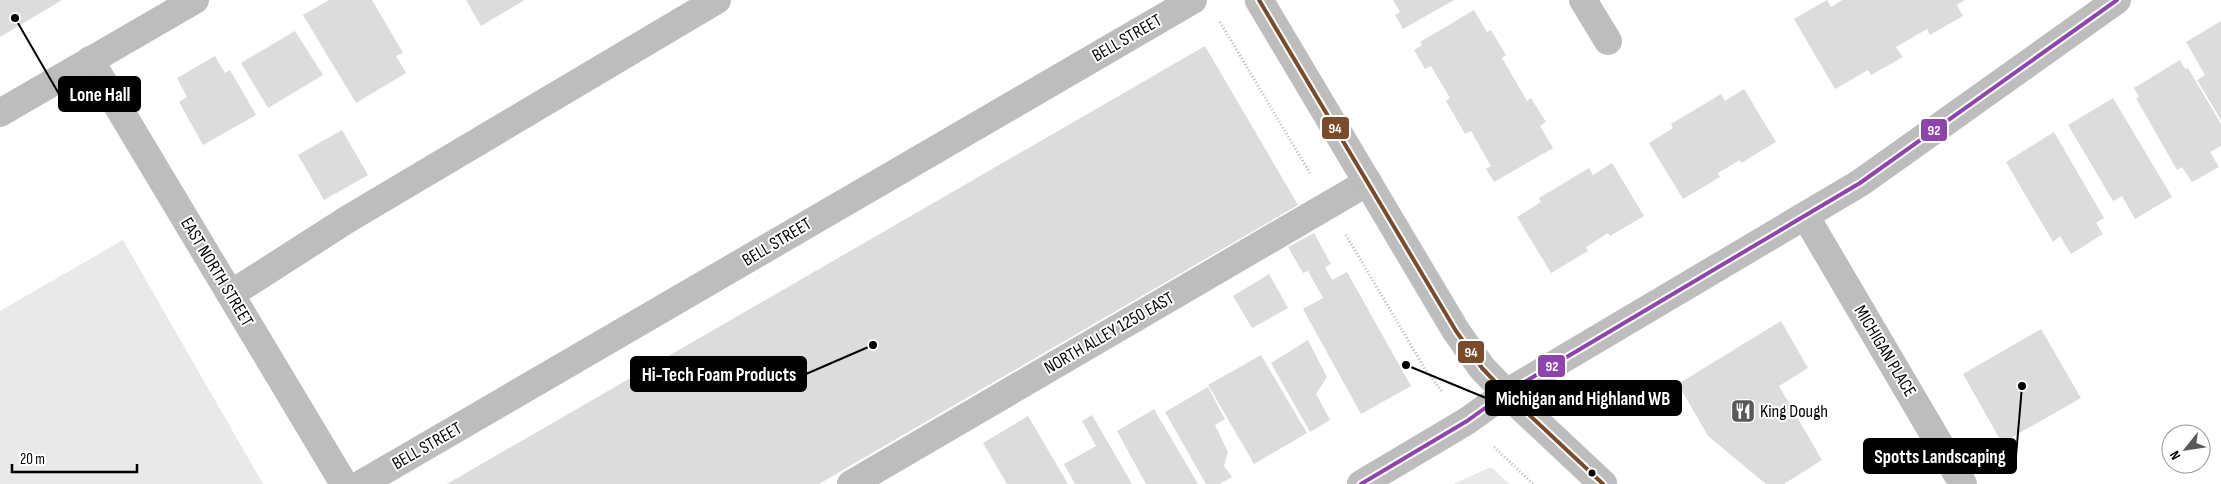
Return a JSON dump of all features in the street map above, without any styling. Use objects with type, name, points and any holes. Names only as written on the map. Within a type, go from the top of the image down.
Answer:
[{"type":"street","points":[[0,113],[195,0]]},
{"type":"street","points":[[230,294],[348,218],[717,0]]},
{"type":"street","name":"BELL STREET","points":[[361,484],[1193,0]]},
{"type":"street","points":[[1259,0],[1456,331],[1482,368],[1603,484]]},
{"type":"street","points":[[1583,0],[1608,41]]},
{"type":"street","points":[[1361,484],[1467,421],[1506,393],[1806,217],[1860,183],[2109,2]]},
{"type":"street","name":"EAST NORTH STREET","points":[[90,60],[344,484]]},
{"type":"street","name":"NORTH ALLEY 1250 EAST","points":[[851,484],[1368,182]]},
{"type":"street","name":"MICHIGAN PLACE","points":[[1806,217],[1963,484]]},
{"type":"path","points":[[1467,421],[1533,484]]},
{"type":"shaded area","points":[[123,240],[263,484],[0,484],[0,311]]},
{"type":"shaded area","points":[[1491,467],[1509,484],[1453,484]]},
{"type":"building","points":[[0,0],[62,0],[0,37]]},
{"type":"building","points":[[329,0],[372,0],[403,53],[396,56],[406,73],[356,103],[303,15]]},
{"type":"building","points":[[466,0],[525,0],[481,26]]},
{"type":"building","points":[[1393,0],[1454,0],[1403,29],[1395,15],[1400,12]]},
{"type":"building","points":[[1827,0],[1831,7],[1842,0],[1965,0],[1957,5],[1963,16],[1930,35],[1927,29],[1896,47],[1903,57],[1871,75],[1868,70],[1835,89],[1794,19]]},
{"type":"building","points":[[1474,10],[1487,32],[1491,30],[1506,55],[1502,58],[1527,101],[1531,98],[1546,122],[1540,126],[1553,148],[1494,182],[1486,169],[1491,166],[1471,131],[1465,134],[1446,101],[1450,98],[1431,66],[1425,69],[1414,50],[1422,45],[1420,42]]},
{"type":"building","points":[[2221,21],[2221,120],[2197,80],[2205,75],[2186,42]]},
{"type":"building","points":[[295,31],[323,75],[268,108],[241,63]]},
{"type":"building","points":[[1205,46],[1298,205],[819,484],[447,484]]},
{"type":"building","points":[[215,56],[225,73],[230,70],[256,115],[203,145],[179,102],[187,97],[177,78]]},
{"type":"building","points":[[2180,60],[2185,69],[2188,68],[2221,124],[2221,146],[2210,152],[2219,167],[2192,182],[2182,167],[2177,170],[2136,98],[2139,97],[2134,88]]},
{"type":"building","points":[[1744,89],[1776,142],[1741,163],[1740,160],[1718,173],[1720,177],[1683,199],[1649,143],[1673,128],[1671,124],[1721,94],[1725,101]]},
{"type":"building","points":[[2113,98],[2172,197],[2135,219],[2122,196],[2113,201],[2068,125]]},
{"type":"building","points":[[342,130],[368,175],[324,200],[298,155]]},
{"type":"building","points":[[2054,132],[2104,218],[2096,223],[2103,234],[2071,254],[2060,236],[2053,242],[2006,162]]},
{"type":"building","points":[[1612,163],[1644,216],[1610,236],[1608,233],[1586,247],[1588,251],[1551,273],[1517,217],[1541,202],[1539,198],[1589,168],[1593,175]]},
{"type":"building","points":[[1314,233],[1331,264],[1325,267],[1332,280],[1347,272],[1411,386],[1361,414],[1303,309],[1323,298],[1308,271],[1303,273],[1288,247]]},
{"type":"building","points":[[1269,274],[1288,308],[1252,328],[1233,296]]},
{"type":"building","name":"King Dough","points":[[1781,321],[1808,368],[1779,386],[1822,460],[1784,484],[1766,484],[1708,436],[1678,384]]},
{"type":"building","points":[[2041,329],[2081,398],[2002,443],[1963,374]]},
{"type":"building","points":[[1308,340],[1327,377],[1316,394],[1330,420],[1310,432],[1271,363]]},
{"type":"building","points":[[1261,355],[1307,433],[1254,464],[1208,385]]},
{"type":"building","points":[[1208,387],[1225,419],[1215,425],[1228,452],[1224,466],[1232,477],[1219,484],[1206,484],[1165,412]]},
{"type":"building","points":[[1154,409],[1198,484],[1146,484],[1117,431]]},
{"type":"building","points":[[1092,415],[1132,484],[1075,484],[1064,464],[1096,446],[1082,421]]},
{"type":"building","points":[[1028,416],[1068,484],[1007,484],[983,443]]},
{"type":"transit line","name":"94","points":[[1259,0],[1456,331],[1482,368],[1603,484]]},
{"type":"transit line","name":"92","points":[[1361,484],[1467,421],[1506,393],[1860,183],[2117,0]]},
{"type":"place","name":"Lone Hall","points":[[15,18]]},
{"type":"place","name":"Hi-Tech Foam Products","points":[[873,345]]},
{"type":"place","name":"Michigan and Highland WB","points":[[1406,365]]},
{"type":"place","name":"Spotts Landscaping","points":[[2022,386]]},
{"type":"place","name":"King Dough","points":[[1743,411]]}]
